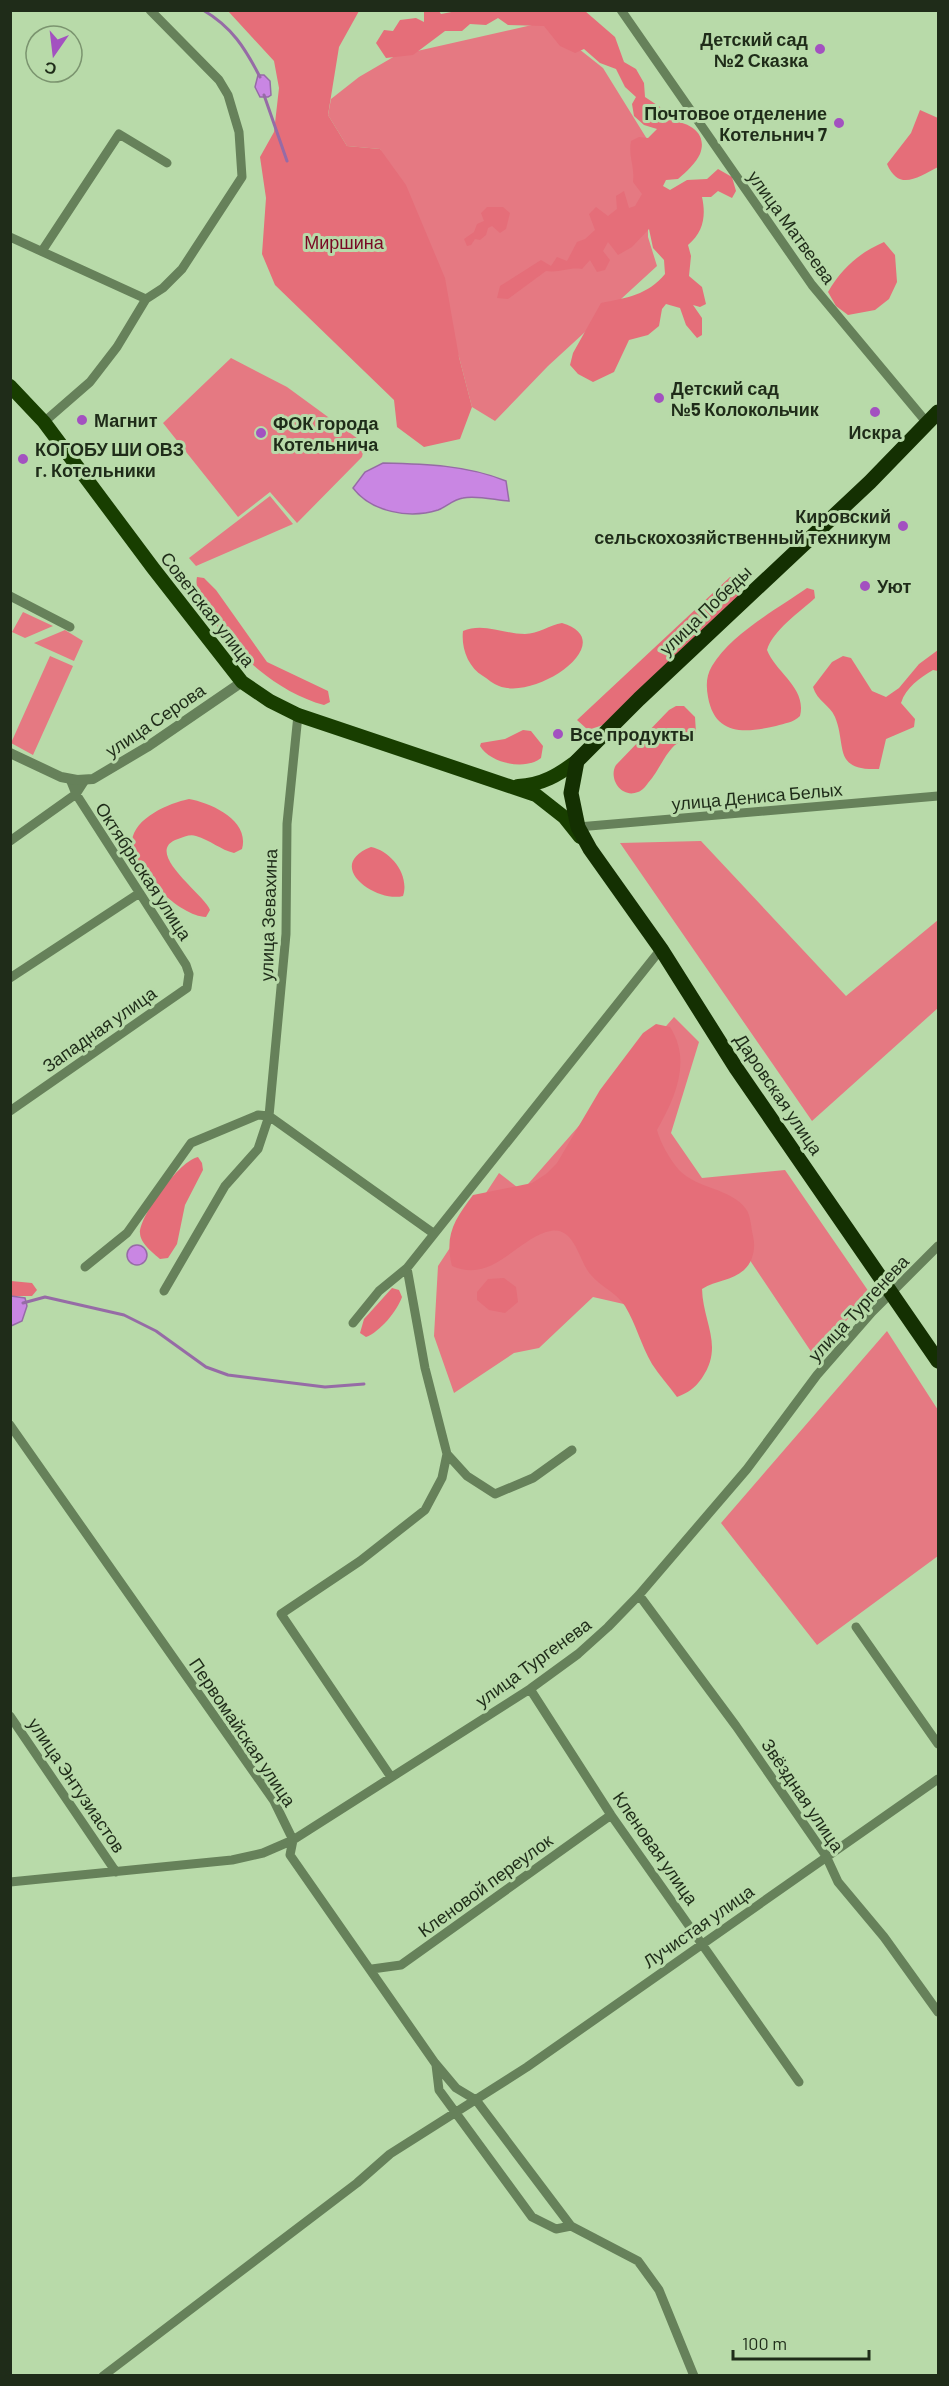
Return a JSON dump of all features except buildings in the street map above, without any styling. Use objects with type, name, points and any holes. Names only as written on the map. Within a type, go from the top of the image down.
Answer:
[{"type":"highway","name":"улица Победы","points":[[577,761],[639,699],[804,545],[933,418]]},
{"type":"highway","name":"Даровская улица","points":[[577,761],[571,793],[578,827],[590,849],[661,949],[736,1068],[939,1361]]},
{"type":"main road","name":"Советская улица","points":[[10,386],[44,422],[242,682],[270,701],[298,715],[536,795],[549,804]]},
{"type":"main road","name":"улица Победы","points":[[549,780],[577,761]]},
{"type":"main road","name":"Советская улица","points":[[513,787],[534,785],[549,780]]},
{"type":"main road","name":"Даровская улица","points":[[549,804],[590,849]]},
{"type":"street","points":[[44,422],[90,382],[117,347],[146,298],[163,288],[182,269],[242,177],[239,132],[228,95],[219,80],[150,10]]},
{"type":"street","name":"улица Матвеева","points":[[621,10],[812,285],[933,418]]},
{"type":"street","points":[[42,251],[119,134],[167,163]]},
{"type":"street","points":[[10,237],[146,298]]},
{"type":"street","points":[[10,596],[70,627]]},
{"type":"street","name":"улица Серова","points":[[85,780],[100,777],[242,682]]},
{"type":"street","name":"улица Зевахина","points":[[164,1291],[225,1186],[258,1149],[269,1116],[286,934],[288,812],[298,715]]},
{"type":"street","points":[[10,841],[76,794],[85,780],[70,779],[12,755]]},
{"type":"street","name":"Октябрьская улица","points":[[70,779],[76,794],[138,894],[186,966]]},
{"type":"street","name":"улица Дениса Белых","points":[[578,827],[939,796]]},
{"type":"street","points":[[10,978],[138,894]]},
{"type":"street","points":[[353,1323],[379,1291],[407,1268],[661,949]]},
{"type":"street","name":"Западная улица","points":[[10,1111],[187,988],[189,974],[186,966]]},
{"type":"street","points":[[85,1267],[128,1233],[190,1143],[258,1115],[269,1116],[433,1233]]},
{"type":"street","name":"улица Тургенева","points":[[10,1882],[232,1860],[263,1853],[292,1840],[530,1689],[578,1654],[639,1595],[747,1469],[817,1376],[872,1312],[893,1294],[939,1246]]},
{"type":"street","points":[[391,1777],[281,1614],[360,1561],[425,1510],[442,1478],[447,1454],[425,1368],[407,1268]]},
{"type":"street","name":"Первомайская улица","points":[[10,1425],[274,1802],[292,1840],[290,1855],[435,2063],[456,2088],[476,2100],[571,2226]]},
{"type":"street","points":[[447,1454],[467,1476],[495,1494],[533,1478],[572,1450]]},
{"type":"street","name":"Звёздная улица","points":[[639,1595],[736,1726],[826,1856],[838,1882],[884,1937],[939,2012]]},
{"type":"street","points":[[856,1627],[939,1744]]},
{"type":"street","name":"Кленовая улица","points":[[530,1689],[611,1815],[703,1942],[799,2082]]},
{"type":"street","name":"улица Энтузиастов","points":[[10,1716],[116,1872]]},
{"type":"street","name":"Лучистая улица","points":[[104,2376],[357,2183],[390,2154],[476,2100],[939,1779]]},
{"type":"street","name":"Кленовой переулок","points":[[372,1970],[401,1965],[611,1815]]},
{"type":"street","points":[[435,2063],[439,2090],[511,2185],[532,2217],[556,2229],[571,2226],[638,2260],[659,2290],[694,2376]]},
{"type":"shaded area","points":[[545,22],[603,68],[647,139],[648,237],[657,266],[548,366],[495,421],[472,407],[459,357],[380,149],[347,146],[328,115],[331,99],[359,77],[395,56]]},
{"type":"shaded area","points":[[258,75],[264,75],[270,81],[271,95],[268,97],[260,97],[255,87]]},
{"type":"shaded area","name":"ФОК города Котельнича","points":[[231,358],[287,387],[365,444],[362,457],[297,523],[270,492],[238,517],[163,423]]},
{"type":"shaded area","points":[[383,463],[446,466],[491,476],[506,481],[509,501],[468,497],[456,500],[438,510],[415,514],[380,508],[370,503],[353,488],[365,472]]},
{"type":"shaded area","points":[[270,496],[293,524],[196,566],[189,558]]},
{"type":"shaded area","points":[[23,612],[53,626],[25,638],[12,632]]},
{"type":"shaded area","points":[[65,630],[83,641],[74,661],[34,643]]},
{"type":"shaded area","points":[[50,656],[73,666],[33,755],[11,743]]},
{"type":"shaded area","points":[[701,841],[846,996],[938,920],[938,1008],[812,1121],[620,843]]},
{"type":"shaded area","points":[[674,1017],[699,1042],[671,1133],[702,1178],[785,1170],[869,1292],[816,1359],[737,1241],[628,1305],[593,1297],[539,1348],[514,1353],[454,1393],[434,1336],[438,1266],[499,1173],[522,1191]]},
{"type":"shaded area","points":[[137,1245],[144,1248],[147,1255],[144,1262],[137,1265],[130,1262],[127,1255],[130,1248]]},
{"type":"shaded area","points":[[11,1296],[25,1298],[27,1306],[22,1321],[11,1326]]},
{"type":"shaded area","points":[[887,1331],[938,1410],[938,1556],[817,1645],[721,1523]]},
{"type":"green space","points":[[462,10],[585,11],[615,37],[624,62],[636,69],[644,83],[645,97],[660,107],[667,120],[681,122],[693,128],[701,139],[700,154],[693,164],[678,179],[666,180],[663,186],[670,190],[687,180],[707,179],[718,169],[732,177],[736,191],[732,198],[718,191],[711,197],[702,197],[704,210],[701,229],[688,245],[691,256],[689,276],[702,287],[706,304],[700,307],[693,305],[702,318],[702,335],[697,338],[686,325],[680,308],[666,304],[662,309],[659,326],[648,335],[629,340],[614,372],[593,382],[578,374],[570,365],[573,353],[601,303],[644,291],[665,274],[664,260],[653,248],[649,229],[632,247],[618,255],[608,242],[603,251],[610,260],[605,270],[597,272],[590,260],[582,269],[546,271],[508,299],[497,298],[500,286],[541,260],[551,266],[557,257],[567,261],[577,242],[585,239],[595,230],[589,214],[596,207],[608,216],[617,209],[616,196],[624,191],[629,208],[635,206],[642,194],[633,182],[631,141],[639,137],[648,138],[657,129],[644,125],[634,116],[632,104],[636,97],[625,87],[616,69],[600,63],[584,49],[575,53],[560,46],[544,26],[508,25],[498,18],[486,25],[470,24],[462,31],[445,31],[413,55],[386,58],[376,43],[384,30],[393,31],[400,20],[416,18],[424,22],[424,11],[439,11],[441,14]]},
{"type":"green space","name":"Миршина","points":[[228,11],[359,11],[339,47],[328,115],[347,146],[380,149],[406,185],[445,278],[459,357],[472,407],[460,439],[424,447],[397,427],[394,400],[275,285],[262,254],[266,198],[260,157],[274,132],[279,88],[274,61]]},
{"type":"green space","points":[[920,110],[938,118],[938,167],[916,178],[903,180],[892,173],[887,164],[911,133]]},
{"type":"green space","points":[[487,207],[503,207],[510,213],[506,229],[500,233],[492,226],[480,240],[475,239],[471,245],[467,246],[464,239],[474,232],[477,224],[484,221],[481,213]]},
{"type":"green space","points":[[884,242],[895,255],[897,282],[889,299],[875,310],[848,315],[836,306],[828,292],[852,262]]},
{"type":"green space","points":[[197,577],[204,578],[216,590],[267,662],[328,691],[330,702],[324,705],[298,695],[250,663],[218,628],[209,614],[201,601],[197,588]]},
{"type":"green space","points":[[730,577],[739,583],[742,594],[603,725],[588,730],[577,720]]},
{"type":"green space","points":[[807,588],[814,590],[815,598],[781,628],[767,650],[799,697],[800,716],[776,726],[753,730],[733,729],[724,725],[717,719],[708,697],[707,681],[712,666],[720,654],[742,633]]},
{"type":"green space","points":[[562,623],[578,631],[583,643],[578,655],[567,667],[533,685],[515,688],[497,685],[473,668],[464,650],[463,631],[486,628],[525,634],[535,633]]},
{"type":"green space","points":[[938,650],[938,671],[933,670],[923,676],[906,692],[901,703],[915,719],[914,727],[886,739],[879,769],[854,766],[844,755],[835,717],[817,696],[813,687],[832,662],[843,656],[851,658],[872,691],[886,697],[899,688],[919,664]]},
{"type":"green space","points":[[676,706],[684,706],[695,717],[696,733],[672,748],[652,779],[641,791],[626,793],[621,790],[614,776],[616,765],[669,710]]},
{"type":"green space","points":[[523,730],[531,731],[543,746],[541,758],[534,762],[517,764],[499,761],[491,757],[480,746],[481,743],[505,739]]},
{"type":"green space","points":[[189,799],[208,804],[227,815],[235,821],[243,839],[242,849],[234,853],[194,835],[178,839],[169,845],[167,853],[171,863],[210,910],[206,917],[183,909],[159,890],[139,865],[132,841],[139,825],[154,813]]},
{"type":"green space","points":[[371,847],[385,853],[397,865],[404,880],[403,896],[392,897],[369,889],[353,873],[352,864],[358,855]]},
{"type":"green space","points":[[656,1024],[670,1027],[680,1053],[675,1092],[657,1130],[661,1140],[672,1161],[686,1176],[740,1202],[748,1212],[754,1241],[752,1259],[744,1270],[702,1289],[711,1334],[711,1355],[699,1382],[691,1390],[677,1397],[652,1364],[625,1306],[591,1275],[570,1238],[563,1233],[556,1230],[546,1232],[501,1260],[479,1270],[466,1270],[452,1266],[449,1245],[456,1220],[473,1195],[532,1183],[557,1163],[600,1090],[643,1033]]},
{"type":"green space","points":[[198,1157],[203,1170],[185,1205],[177,1244],[168,1258],[160,1259],[147,1248],[142,1240],[140,1233],[142,1225],[162,1189],[190,1160]]},
{"type":"green space","points":[[504,1278],[516,1287],[518,1302],[505,1313],[489,1310],[477,1300],[477,1292],[488,1279]]},
{"type":"green space","points":[[11,1281],[32,1283],[37,1290],[32,1296],[11,1296]]},
{"type":"green space","points":[[392,1288],[399,1290],[402,1297],[400,1303],[382,1326],[366,1337],[360,1333],[364,1319]]},
{"type":"waterway","points":[[203,10],[237,39],[260,77]]},
{"type":"waterway","points":[[264,95],[287,161]]},
{"type":"waterway","points":[[23,1303],[45,1297],[124,1315],[156,1331],[206,1367],[228,1375],[325,1387],[364,1384]]},
{"type":"place","name":"Детский сад №2 Сказка","points":[[820,49]]},
{"type":"place","name":"Почтовое отделение Котельнич 7","points":[[839,123]]},
{"type":"place","name":"Детский сад №5 Колокольчик","points":[[659,398]]},
{"type":"place","name":"Искра","points":[[875,412]]},
{"type":"place","name":"Магнит","points":[[82,420]]},
{"type":"place","name":"ФОК города Котельнича","points":[[261,433]]},
{"type":"place","name":"КОГОБУ ШИ ОВЗ г. Котельники","points":[[23,459]]},
{"type":"place","name":"Кировский сельскохозяйственный техникум","points":[[903,526]]},
{"type":"place","name":"Уют","points":[[865,586]]},
{"type":"place","name":"Все продукты","points":[[558,734]]}]
